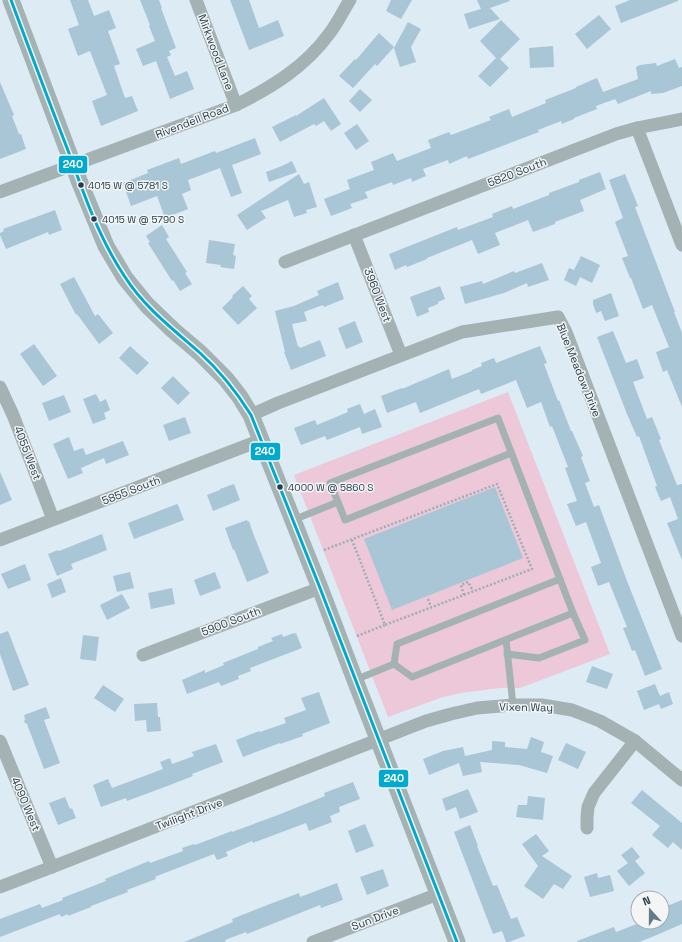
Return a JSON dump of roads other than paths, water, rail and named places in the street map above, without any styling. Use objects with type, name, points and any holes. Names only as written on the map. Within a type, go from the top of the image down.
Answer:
[{"type":"street","points":[[11,0],[106,246],[125,278],[147,305],[200,353],[226,379],[240,396],[251,415],[320,588],[457,942]]},
{"type":"street","name":"Mirkwood Lane","points":[[196,0],[236,105]]},
{"type":"street","name":"Rivendell Road","points":[[0,192],[236,105],[262,92],[287,76],[309,57],[329,34],[350,0]]},
{"type":"street","name":"5820 South","points":[[285,262],[616,134],[682,119]]},
{"type":"street","points":[[637,128],[682,245]]},
{"type":"street","name":"3960 West","points":[[354,235],[401,355]]},
{"type":"street","name":"Blue Meadow Drive","points":[[251,415],[278,403],[462,332],[558,317],[566,332],[682,636]]},
{"type":"street","name":"4055 West","points":[[0,387],[13,415],[54,519]]},
{"type":"street","name":"5855 South","points":[[0,540],[261,440]]},
{"type":"street","name":"5900 South","points":[[143,655],[320,588]]},
{"type":"street","name":"Vixen Way","points":[[379,740],[426,722],[477,708],[542,705],[572,710],[600,721],[635,741],[682,780]]},
{"type":"street","name":"Twilight Drive","points":[[0,887],[379,740]]},
{"type":"street","name":"4090 West","points":[[0,741],[52,867]]},
{"type":"street","points":[[587,828],[588,807],[594,793],[635,741]]},
{"type":"street","name":"Sun Drive","points":[[313,942],[438,894]]},
{"type":"lane","points":[[507,654],[539,658],[585,640],[560,579],[512,453],[498,418],[330,483],[345,520],[512,453]]},
{"type":"lane","points":[[292,520],[338,502]]},
{"type":"lane","points":[[394,664],[397,644],[560,579]]},
{"type":"lane","points":[[394,664],[412,677],[574,613]]},
{"type":"lane","points":[[506,640],[513,706]]},
{"type":"lane","points":[[355,680],[394,664]]},
{"type":"place","name":"4015 W @ 5781 S","points":[[81,185]]},
{"type":"place","name":"4015 W @ 5790 S","points":[[94,219]]},
{"type":"place","name":"4000 W @ 5860 S","points":[[280,487]]}]
